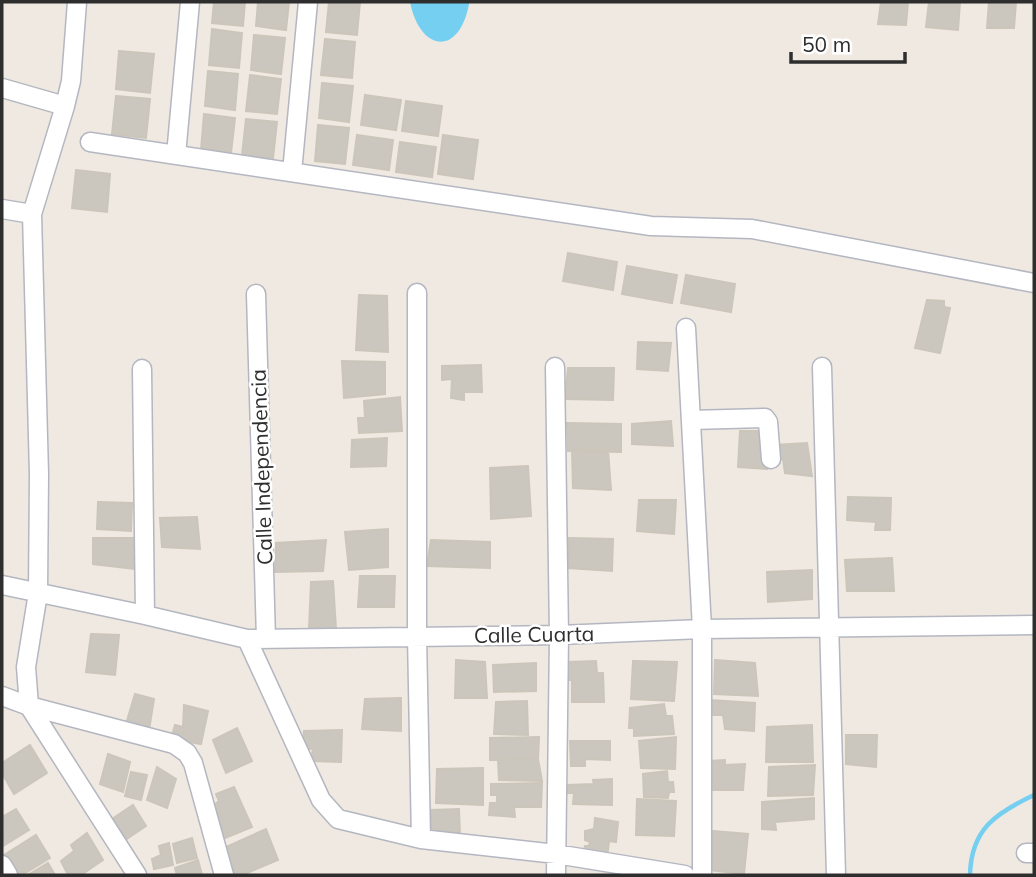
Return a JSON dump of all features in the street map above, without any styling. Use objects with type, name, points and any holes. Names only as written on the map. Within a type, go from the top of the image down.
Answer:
[{"type":"street","points":[[77,2],[71,80],[32,214],[39,474],[38,593],[26,667],[29,706],[137,875]]},
{"type":"street","points":[[176,155],[190,2]]},
{"type":"street","points":[[292,172],[308,2]]},
{"type":"street","points":[[2,88],[65,106]]},
{"type":"street","points":[[90,142],[651,226],[752,229],[1034,283]]},
{"type":"street","points":[[2,209],[32,214]]},
{"type":"street","points":[[417,293],[417,636],[421,839]]},
{"type":"street","name":"Calle Independencia","points":[[256,294],[266,639]]},
{"type":"street","points":[[686,328],[702,629],[702,875]]},
{"type":"street","points":[[555,367],[559,635],[556,875]]},
{"type":"street","points":[[822,367],[836,875]]},
{"type":"street","points":[[142,369],[145,615]]},
{"type":"street","points":[[691,420],[765,418],[768,422],[771,459]]},
{"type":"street","name":"Calle Cuarta","points":[[2,585],[247,639],[1034,625]]},
{"type":"street","points":[[247,639],[321,800],[338,819],[421,839],[556,854],[685,875]]},
{"type":"street","points":[[2,696],[29,706],[174,744],[187,753],[200,780],[224,875]]},
{"type":"street","points":[[2,865],[8,875]]},
{"type":"water","points":[[410,2],[469,4],[457,33],[449,40],[440,42],[430,39],[422,31]]},
{"type":"building","points":[[214,2],[245,2],[243,26],[212,23]]},
{"type":"building","points":[[258,2],[289,2],[286,30],[256,26]]},
{"type":"building","points":[[329,2],[360,2],[357,35],[326,32]]},
{"type":"building","points":[[881,2],[908,2],[906,25],[878,24]]},
{"type":"building","points":[[929,2],[960,2],[958,30],[926,27]]},
{"type":"building","points":[[989,2],[1016,2],[1014,28],[987,28]]},
{"type":"building","points":[[212,29],[242,33],[239,68],[209,65]]},
{"type":"building","points":[[254,35],[285,38],[281,74],[251,70]]},
{"type":"building","points":[[325,39],[355,42],[352,78],[321,75]]},
{"type":"building","points":[[119,51],[154,54],[150,93],[116,89]]},
{"type":"building","points":[[208,71],[238,74],[235,110],[205,106]]},
{"type":"building","points":[[250,75],[281,79],[277,114],[246,111]]},
{"type":"building","points":[[322,83],[353,86],[349,122],[319,118]]},
{"type":"building","points":[[365,95],[401,100],[396,130],[361,125]]},
{"type":"building","points":[[116,96],[150,99],[146,138],[112,134]]},
{"type":"building","points":[[406,101],[442,106],[438,136],[402,131]]},
{"type":"building","points":[[204,114],[235,118],[231,153],[201,150]]},
{"type":"building","points":[[246,119],[277,122],[273,158],[242,155]]},
{"type":"building","points":[[318,125],[349,128],[345,164],[315,161]]},
{"type":"building","points":[[357,135],[393,140],[389,170],[353,165]]},
{"type":"building","points":[[443,135],[478,140],[473,179],[438,174]]},
{"type":"building","points":[[400,142],[436,147],[432,177],[396,172]]},
{"type":"building","points":[[76,170],[110,174],[107,212],[72,208]]},
{"type":"building","points":[[568,253],[617,262],[613,290],[563,281]]},
{"type":"building","points":[[627,266],[677,275],[672,303],[622,294]]},
{"type":"building","points":[[686,275],[735,284],[731,312],[681,303]]},
{"type":"building","points":[[359,295],[387,296],[388,352],[356,350]]},
{"type":"building","points":[[927,300],[944,301],[944,307],[950,308],[940,353],[915,348]]},
{"type":"building","points":[[638,342],[671,343],[668,371],[637,369]]},
{"type":"building","points":[[342,361],[385,362],[385,394],[344,398]]},
{"type":"building","points":[[481,365],[482,392],[464,392],[464,400],[451,398],[452,379],[442,380],[442,366]]},
{"type":"building","points":[[568,368],[614,368],[613,400],[565,399]]},
{"type":"building","points":[[400,397],[402,431],[359,433],[358,418],[365,418],[364,401]]},
{"type":"building","points":[[671,421],[673,446],[632,444],[632,424]]},
{"type":"building","points":[[567,423],[621,424],[621,452],[568,451]]},
{"type":"building","points":[[740,431],[762,431],[767,469],[738,467]]},
{"type":"building","points":[[387,438],[386,466],[351,467],[352,440]]},
{"type":"building","points":[[807,443],[812,476],[785,473],[783,459],[775,460],[775,445]]},
{"type":"building","points":[[572,450],[608,450],[611,490],[573,488]]},
{"type":"building","points":[[528,466],[531,516],[491,519],[490,468]]},
{"type":"building","points":[[848,497],[891,498],[890,530],[875,530],[876,522],[847,520]]},
{"type":"building","points":[[639,500],[676,500],[674,534],[637,531]]},
{"type":"building","points":[[98,502],[132,503],[131,531],[97,529]]},
{"type":"building","points":[[197,517],[200,549],[162,547],[160,518]]},
{"type":"building","points":[[388,529],[388,567],[349,570],[345,532]]},
{"type":"building","points":[[93,538],[136,538],[134,569],[93,564]]},
{"type":"building","points":[[569,538],[613,539],[612,571],[568,568]]},
{"type":"building","points":[[326,540],[323,571],[275,572],[276,543]]},
{"type":"building","points":[[431,540],[490,542],[490,568],[427,566]]},
{"type":"building","points":[[892,558],[894,591],[847,591],[845,560]]},
{"type":"building","points":[[812,570],[812,599],[768,602],[767,572]]},
{"type":"building","points":[[360,576],[395,576],[394,607],[358,607]]},
{"type":"building","points":[[333,581],[336,629],[309,629],[311,582]]},
{"type":"building","points":[[91,634],[119,635],[115,675],[86,672]]},
{"type":"building","points":[[456,660],[485,662],[487,698],[455,698]]},
{"type":"building","points":[[715,660],[755,663],[758,696],[714,694]]},
{"type":"building","points":[[596,661],[597,673],[603,673],[604,702],[572,702],[572,680],[568,680],[568,662]]},
{"type":"building","points":[[633,661],[677,662],[674,701],[631,699]]},
{"type":"building","points":[[536,663],[536,691],[494,692],[493,665]]},
{"type":"building","points":[[135,694],[154,699],[149,730],[126,724]]},
{"type":"building","points":[[401,698],[401,731],[362,729],[365,699]]},
{"type":"building","points":[[710,700],[755,703],[754,731],[725,729],[723,715],[710,715]]},
{"type":"building","points":[[527,701],[528,735],[494,734],[496,702]]},
{"type":"building","points":[[664,704],[666,716],[672,716],[674,734],[634,736],[634,728],[629,728],[630,708]]},
{"type":"building","points":[[184,705],[208,711],[201,744],[171,739],[175,725],[183,727]]},
{"type":"building","points":[[812,725],[813,762],[766,762],[767,727]]},
{"type":"building","points":[[237,728],[252,761],[226,773],[213,740]]},
{"type":"building","points":[[342,730],[341,762],[311,761],[313,749],[303,748],[304,731]]},
{"type":"building","points":[[846,735],[877,735],[876,767],[846,764]]},
{"type":"building","points":[[539,737],[538,759],[490,760],[490,738]]},
{"type":"building","points":[[676,737],[675,769],[641,768],[639,741]]},
{"type":"building","points":[[570,741],[610,741],[610,760],[585,759],[585,766],[571,766]]},
{"type":"building","points":[[30,745],[47,773],[14,794],[2,773],[2,763]]},
{"type":"building","points":[[108,754],[130,762],[123,792],[100,784]]},
{"type":"building","points":[[538,759],[542,781],[499,780],[498,760]]},
{"type":"building","points":[[725,760],[725,765],[745,764],[743,790],[710,790],[712,773],[707,773],[708,761]]},
{"type":"building","points":[[815,765],[813,795],[768,796],[769,767]]},
{"type":"building","points":[[157,767],[176,779],[167,808],[147,800]]},
{"type":"building","points":[[483,768],[483,805],[436,803],[437,769]]},
{"type":"building","points":[[667,771],[668,782],[673,782],[674,792],[669,792],[668,798],[644,797],[643,774]]},
{"type":"building","points":[[131,772],[147,775],[141,800],[125,796]]},
{"type":"building","points":[[612,779],[612,805],[573,804],[574,793],[567,793],[567,785],[594,784],[593,780]]},
{"type":"building","points":[[542,783],[541,807],[514,807],[515,817],[489,815],[490,803],[497,803],[497,795],[491,795],[491,784]]},
{"type":"building","points":[[234,787],[252,827],[223,839],[214,805],[219,801],[216,794]]},
{"type":"building","points":[[814,798],[814,819],[775,822],[776,830],[762,829],[762,802]]},
{"type":"building","points":[[637,799],[676,801],[674,836],[636,835]]},
{"type":"building","points":[[133,805],[146,826],[122,842],[109,821]]},
{"type":"building","points":[[16,809],[29,830],[3,846],[2,817]]},
{"type":"building","points":[[459,809],[460,835],[431,835],[431,810]]},
{"type":"building","points":[[595,818],[618,822],[616,842],[609,841],[607,859],[583,854],[585,846],[589,846],[590,842],[585,840],[585,831],[594,829]]},
{"type":"building","points":[[266,829],[278,860],[242,875],[233,875],[226,847]]},
{"type":"building","points":[[713,831],[748,834],[744,874],[709,870]]},
{"type":"building","points":[[87,833],[103,860],[81,875],[68,875],[61,861],[74,851],[71,845]]},
{"type":"building","points":[[36,835],[50,858],[22,875],[16,875],[4,855]]},
{"type":"building","points":[[192,838],[197,858],[177,863],[173,844]]},
{"type":"building","points":[[169,843],[173,865],[154,869],[152,859],[161,855],[159,846]]},
{"type":"building","points":[[198,860],[202,875],[177,875],[175,868]]},
{"type":"building","points":[[48,863],[55,875],[28,875]]},
{"type":"waterway","points":[[970,875],[975,846],[988,824],[1034,795]]}]
